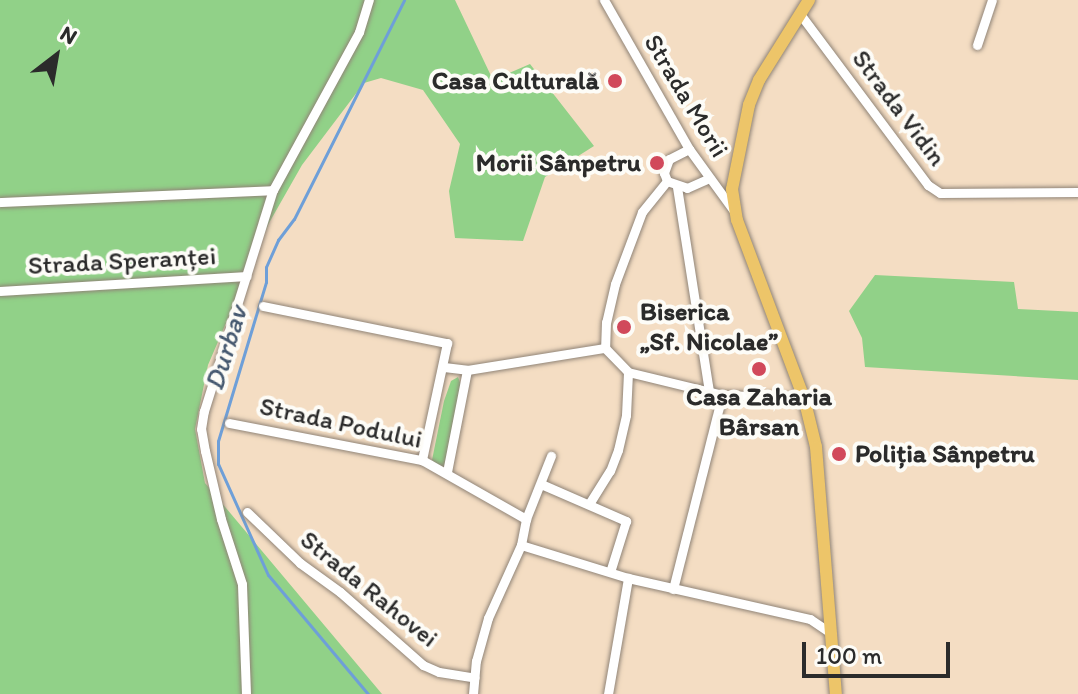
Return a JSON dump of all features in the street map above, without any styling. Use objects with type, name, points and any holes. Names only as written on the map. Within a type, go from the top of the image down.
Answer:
[{"type":"main road","points":[[809,0],[759,80],[749,105],[732,189],[735,211],[804,398],[820,470],[836,694]]},
{"type":"street","points":[[246,694],[242,584],[221,519],[201,429],[208,395],[273,190],[359,32],[369,0]]},
{"type":"street","name":"Strada Morii","points":[[604,0],[689,149],[735,211]]},
{"type":"street","points":[[977,45],[992,0]]},
{"type":"street","name":"Strada Vidin","points":[[800,14],[928,185],[940,193],[1078,192]]},
{"type":"street","points":[[689,149],[669,159],[664,173],[667,181],[677,187],[712,183],[732,189]]},
{"type":"street","points":[[605,348],[615,284],[642,212],[667,181]]},
{"type":"street","points":[[677,187],[709,392]]},
{"type":"street","points":[[0,202],[273,190]]},
{"type":"street","name":"Strada Speranței","points":[[0,291],[247,276]]},
{"type":"street","points":[[263,306],[441,339],[448,345],[422,460]]},
{"type":"street","points":[[444,367],[467,370],[605,348]]},
{"type":"street","points":[[605,348],[628,372],[722,395],[804,398]]},
{"type":"street","points":[[447,472],[467,370]]},
{"type":"street","points":[[589,504],[610,471],[618,450],[626,415],[628,372]]},
{"type":"street","points":[[673,589],[722,395]]},
{"type":"street","name":"Strada Podului","points":[[229,423],[422,460],[526,519]]},
{"type":"street","name":"Strada Rahovei","points":[[473,694],[488,618],[521,545],[526,519],[551,456]]},
{"type":"street","points":[[541,484],[626,521],[610,572]]},
{"type":"street","name":"Strada Rahovei","points":[[247,512],[300,563],[340,592],[423,665],[439,672],[475,678]]},
{"type":"street","points":[[521,545],[628,578],[810,619],[831,633]]},
{"type":"street","points":[[608,694],[628,578]]},
{"type":"street","points":[[810,619],[829,607]]},
{"type":"green space","points":[[0,0],[455,0],[493,80],[530,64],[594,146],[545,177],[523,241],[455,238],[449,191],[460,144],[423,90],[381,78],[364,83],[302,165],[269,223],[208,365],[195,429],[205,483],[382,694],[0,694]]},
{"type":"green space","points":[[875,275],[1014,282],[1018,309],[1078,312],[1078,380],[865,367],[862,338],[849,311]]},
{"type":"green space","points":[[458,377],[461,385],[444,467],[438,466],[432,460],[444,401],[451,381]]},
{"type":"waterway","name":"Durbav","points":[[368,694],[268,575],[218,464],[218,441],[266,282],[266,267],[278,240],[294,219],[404,0]]},
{"type":"place","name":"Casa Culturală","points":[[615,81]]},
{"type":"place","name":"Morii Sânpetru","points":[[657,163]]},
{"type":"place","name":"Biserica „Sf. Nicolae”","points":[[624,327]]},
{"type":"place","name":"Casa Zaharia Bârsan","points":[[759,369]]},
{"type":"place","name":"Poliția Sânpetru","points":[[839,454]]}]
